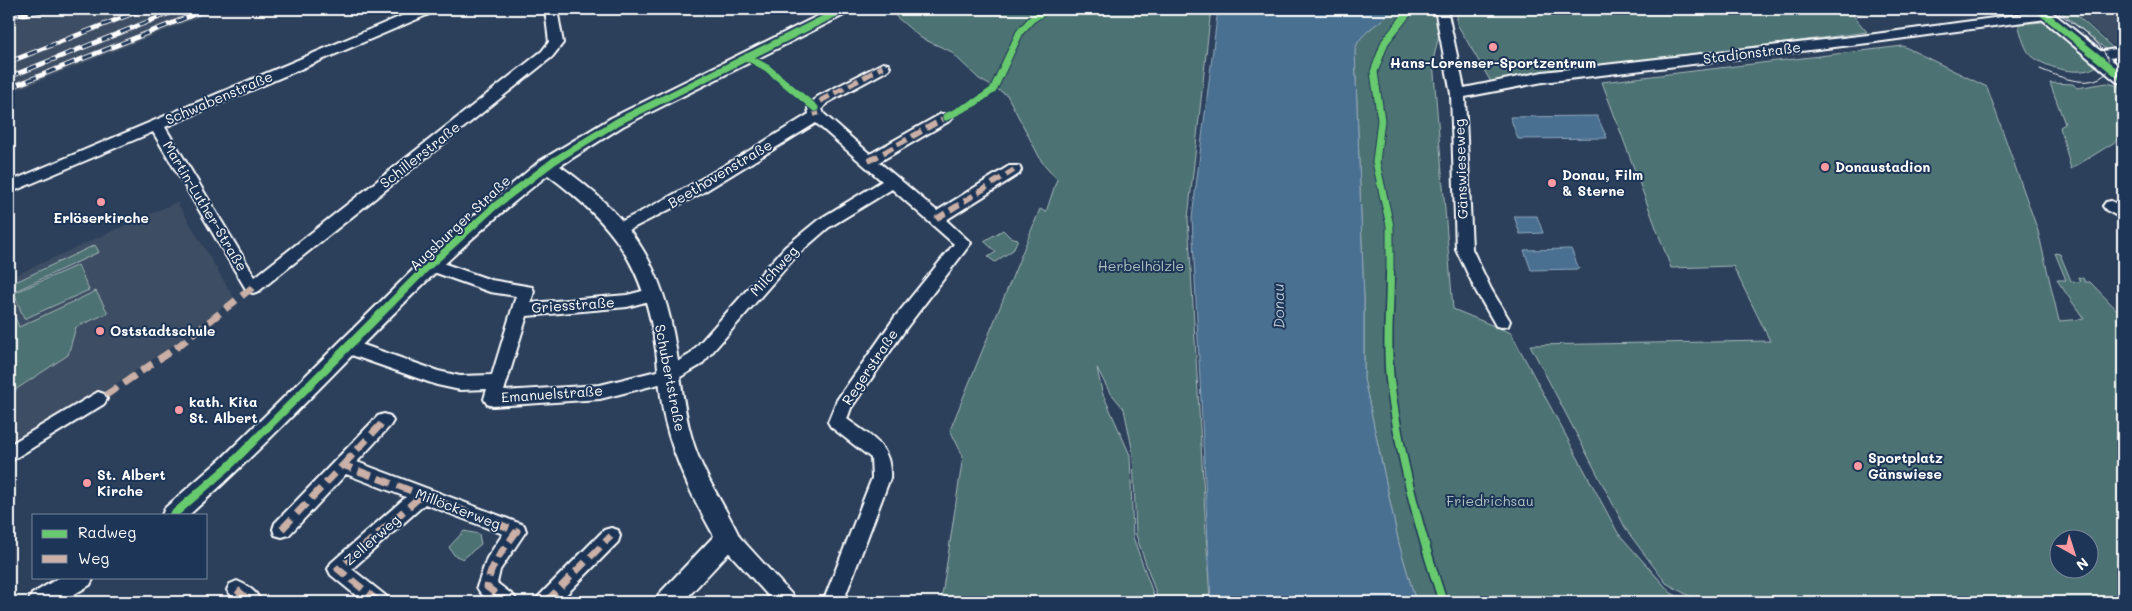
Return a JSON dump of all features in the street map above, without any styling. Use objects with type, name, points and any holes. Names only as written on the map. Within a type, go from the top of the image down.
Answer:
[{"type":"street","name":"Schwabenstraße","points":[[9,188],[430,9]]},
{"type":"street","name":"Schillerstraße","points":[[254,286],[547,54],[556,43],[551,9]]},
{"type":"street","name":"Augsburger Straße","points":[[174,514],[237,458],[478,219],[546,164],[582,141],[642,108],[844,9]]},
{"type":"street","name":"Gänswieseweg","points":[[1441,9],[1458,94],[1464,249],[1484,291],[1502,321]]},
{"type":"street","name":"Stadionstraße","points":[[1458,94],[1543,77],[1858,41],[2042,12]]},
{"type":"street","points":[[2042,12],[2123,78]]},
{"type":"street","points":[[2096,56],[2123,52]]},
{"type":"street","points":[[883,67],[822,100],[815,108],[817,116],[936,219],[1014,170]]},
{"type":"street","name":"Beethovenstraße","points":[[621,228],[706,184],[817,116]]},
{"type":"street","points":[[869,161],[946,117]]},
{"type":"street","name":"Martin-Luther-Straße","points":[[156,125],[254,286]]},
{"type":"street","name":"Schubertstraße","points":[[546,164],[586,193],[621,228],[642,261],[654,294],[665,347],[676,421],[691,466],[708,504],[728,538],[786,602]]},
{"type":"street","name":"Milchweg","points":[[669,375],[695,360],[791,251],[836,216],[893,182]]},
{"type":"street","name":"Regerstraße","points":[[833,602],[880,478],[882,464],[879,454],[836,422],[843,405],[901,322],[963,243],[936,219]]},
{"type":"street","name":"Griesstraße","points":[[431,266],[490,286],[526,291],[520,310],[627,301],[654,294]]},
{"type":"street","points":[[499,382],[520,310]]},
{"type":"street","name":"Emanuelstraße","points":[[349,347],[437,378],[460,383],[499,382],[493,399],[600,392],[669,375]]},
{"type":"street","points":[[9,454],[98,399]]},
{"type":"street","points":[[282,529],[384,421]]},
{"type":"street","name":"Millöckerweg","points":[[343,464],[517,531],[494,561],[487,577],[487,587],[507,602]]},
{"type":"street","name":"Zellerweg","points":[[379,602],[338,569],[422,496]]},
{"type":"street","points":[[546,602],[611,536]]},
{"type":"street","points":[[667,602],[728,538]]},
{"type":"street","points":[[40,602],[80,578]]},
{"type":"shaded area","points":[[9,9],[220,9],[9,93]]},
{"type":"shaded area","points":[[2072,9],[2123,9],[2123,64],[2118,50]]},
{"type":"shaded area","name":"Oststadtschule","points":[[177,202],[234,298],[171,347],[99,395],[9,449],[9,278]]},
{"type":"green space","name":"Herbelhölzle","points":[[897,9],[1211,9],[1188,218],[1210,602],[1159,602],[1136,535],[1133,453],[1124,409],[1109,391],[1097,368],[1102,392],[1130,455],[1133,537],[1156,602],[941,602],[963,456],[950,430],[1040,209],[1046,212],[1057,179],[1042,162],[1007,95],[979,79],[950,51],[921,38],[893,14]]},
{"type":"green space","name":"Friedrichsau","points":[[1392,9],[1445,9],[1433,61],[1453,309],[1511,333],[1618,533],[1671,593],[1689,602],[1416,602],[1399,544],[1364,379],[1364,300],[1355,51],[1357,44],[1365,33]]},
{"type":"green space","points":[[1457,9],[1890,9],[1852,14],[1867,32],[1491,82],[1457,24]]},
{"type":"green space","points":[[2057,9],[2070,9],[2114,49],[2108,51]]},
{"type":"green space","points":[[2044,22],[2098,65],[2082,71],[2062,70],[2042,63],[2035,58],[2025,46],[2018,24]]},
{"type":"green space","points":[[1903,46],[1987,87],[2038,231],[2059,321],[2084,319],[2057,280],[2066,280],[2055,253],[2060,254],[2071,281],[2080,282],[2078,277],[2083,278],[2085,282],[2090,282],[2123,316],[2123,602],[1700,602],[1666,583],[1627,531],[1530,345],[1770,341],[1733,266],[1671,268],[1602,82]]},
{"type":"green space","points":[[2050,83],[2073,84],[2077,88],[2107,83],[2123,87],[2123,137],[2071,169],[2060,127],[2065,124]]},
{"type":"green space","points":[[1003,230],[1010,237],[1018,239],[1013,250],[995,262],[988,257],[996,252],[984,241]]},
{"type":"green space","points":[[95,245],[99,252],[9,294],[9,285]]},
{"type":"green space","points":[[78,265],[89,290],[24,319],[14,293]]},
{"type":"green space","points":[[96,291],[108,313],[76,327],[68,355],[9,394],[9,302],[19,327]]},
{"type":"green space","points":[[464,531],[479,534],[481,544],[463,559],[454,555],[449,547]]},
{"type":"water","name":"Donau","points":[[1218,9],[1392,9],[1365,33],[1357,44],[1355,51],[1364,300],[1364,379],[1399,544],[1416,602],[1211,602],[1192,218]]},
{"type":"water","points":[[1597,116],[1607,138],[1518,139],[1510,117]]},
{"type":"water","points":[[1514,216],[1537,216],[1543,233],[1520,234]]},
{"type":"water","points":[[1571,249],[1579,269],[1531,270],[1524,250]]},
{"type":"tram line","points":[[2040,69],[2068,79],[2087,81],[2096,80],[2111,68],[2108,58],[2096,42],[2053,9]]},
{"type":"railway","points":[[9,16],[55,9]]},
{"type":"railway","points":[[9,62],[144,9]]},
{"type":"railway","points":[[9,77],[180,9]]},
{"type":"railway","points":[[9,88],[208,9]]},
{"type":"marked path","points":[[817,116],[815,108],[822,100],[883,67]]},
{"type":"marked path","points":[[869,161],[950,115]]},
{"type":"marked path","points":[[936,219],[1014,170]]},
{"type":"marked path","points":[[106,395],[177,347],[253,287]]},
{"type":"marked path","points":[[343,465],[384,421]]},
{"type":"marked path","points":[[282,529],[343,465],[517,531],[497,557],[488,579],[487,587],[507,602]]},
{"type":"marked path","points":[[379,602],[338,569],[422,495]]},
{"type":"marked path","points":[[546,602],[611,536]]},
{"type":"marked path","points":[[237,590],[251,602]]},
{"type":"cycle path","points":[[174,514],[229,466],[440,255],[495,206],[554,161],[617,122],[844,9]]},
{"type":"cycle path","points":[[946,117],[964,109],[993,90],[1015,39],[1025,25],[1048,9]]},
{"type":"cycle path","points":[[1411,9],[1385,42],[1376,61],[1374,83],[1381,126],[1376,162],[1390,226],[1390,378],[1401,446],[1424,545],[1443,602]]},
{"type":"cycle path","points":[[2038,9],[2123,78]]},
{"type":"cycle path","points":[[747,57],[767,68],[815,108]]},
{"type":"place","name":"Hans-Lorenser-Sportzentrum","points":[[1493,47]]},
{"type":"place","name":"Donaustadion","points":[[1825,167]]},
{"type":"place","name":"Donau, Film & Sterne","points":[[1552,183]]},
{"type":"place","name":"Erlöserkirche","points":[[101,202]]},
{"type":"place","name":"Oststadtschule","points":[[100,331]]},
{"type":"place","name":"kath. Kita St. Albert","points":[[179,410]]},
{"type":"place","name":"Sportplatz Gänswiese","points":[[1858,466]]},
{"type":"place","name":"St. Albert Kirche","points":[[87,483]]}]
